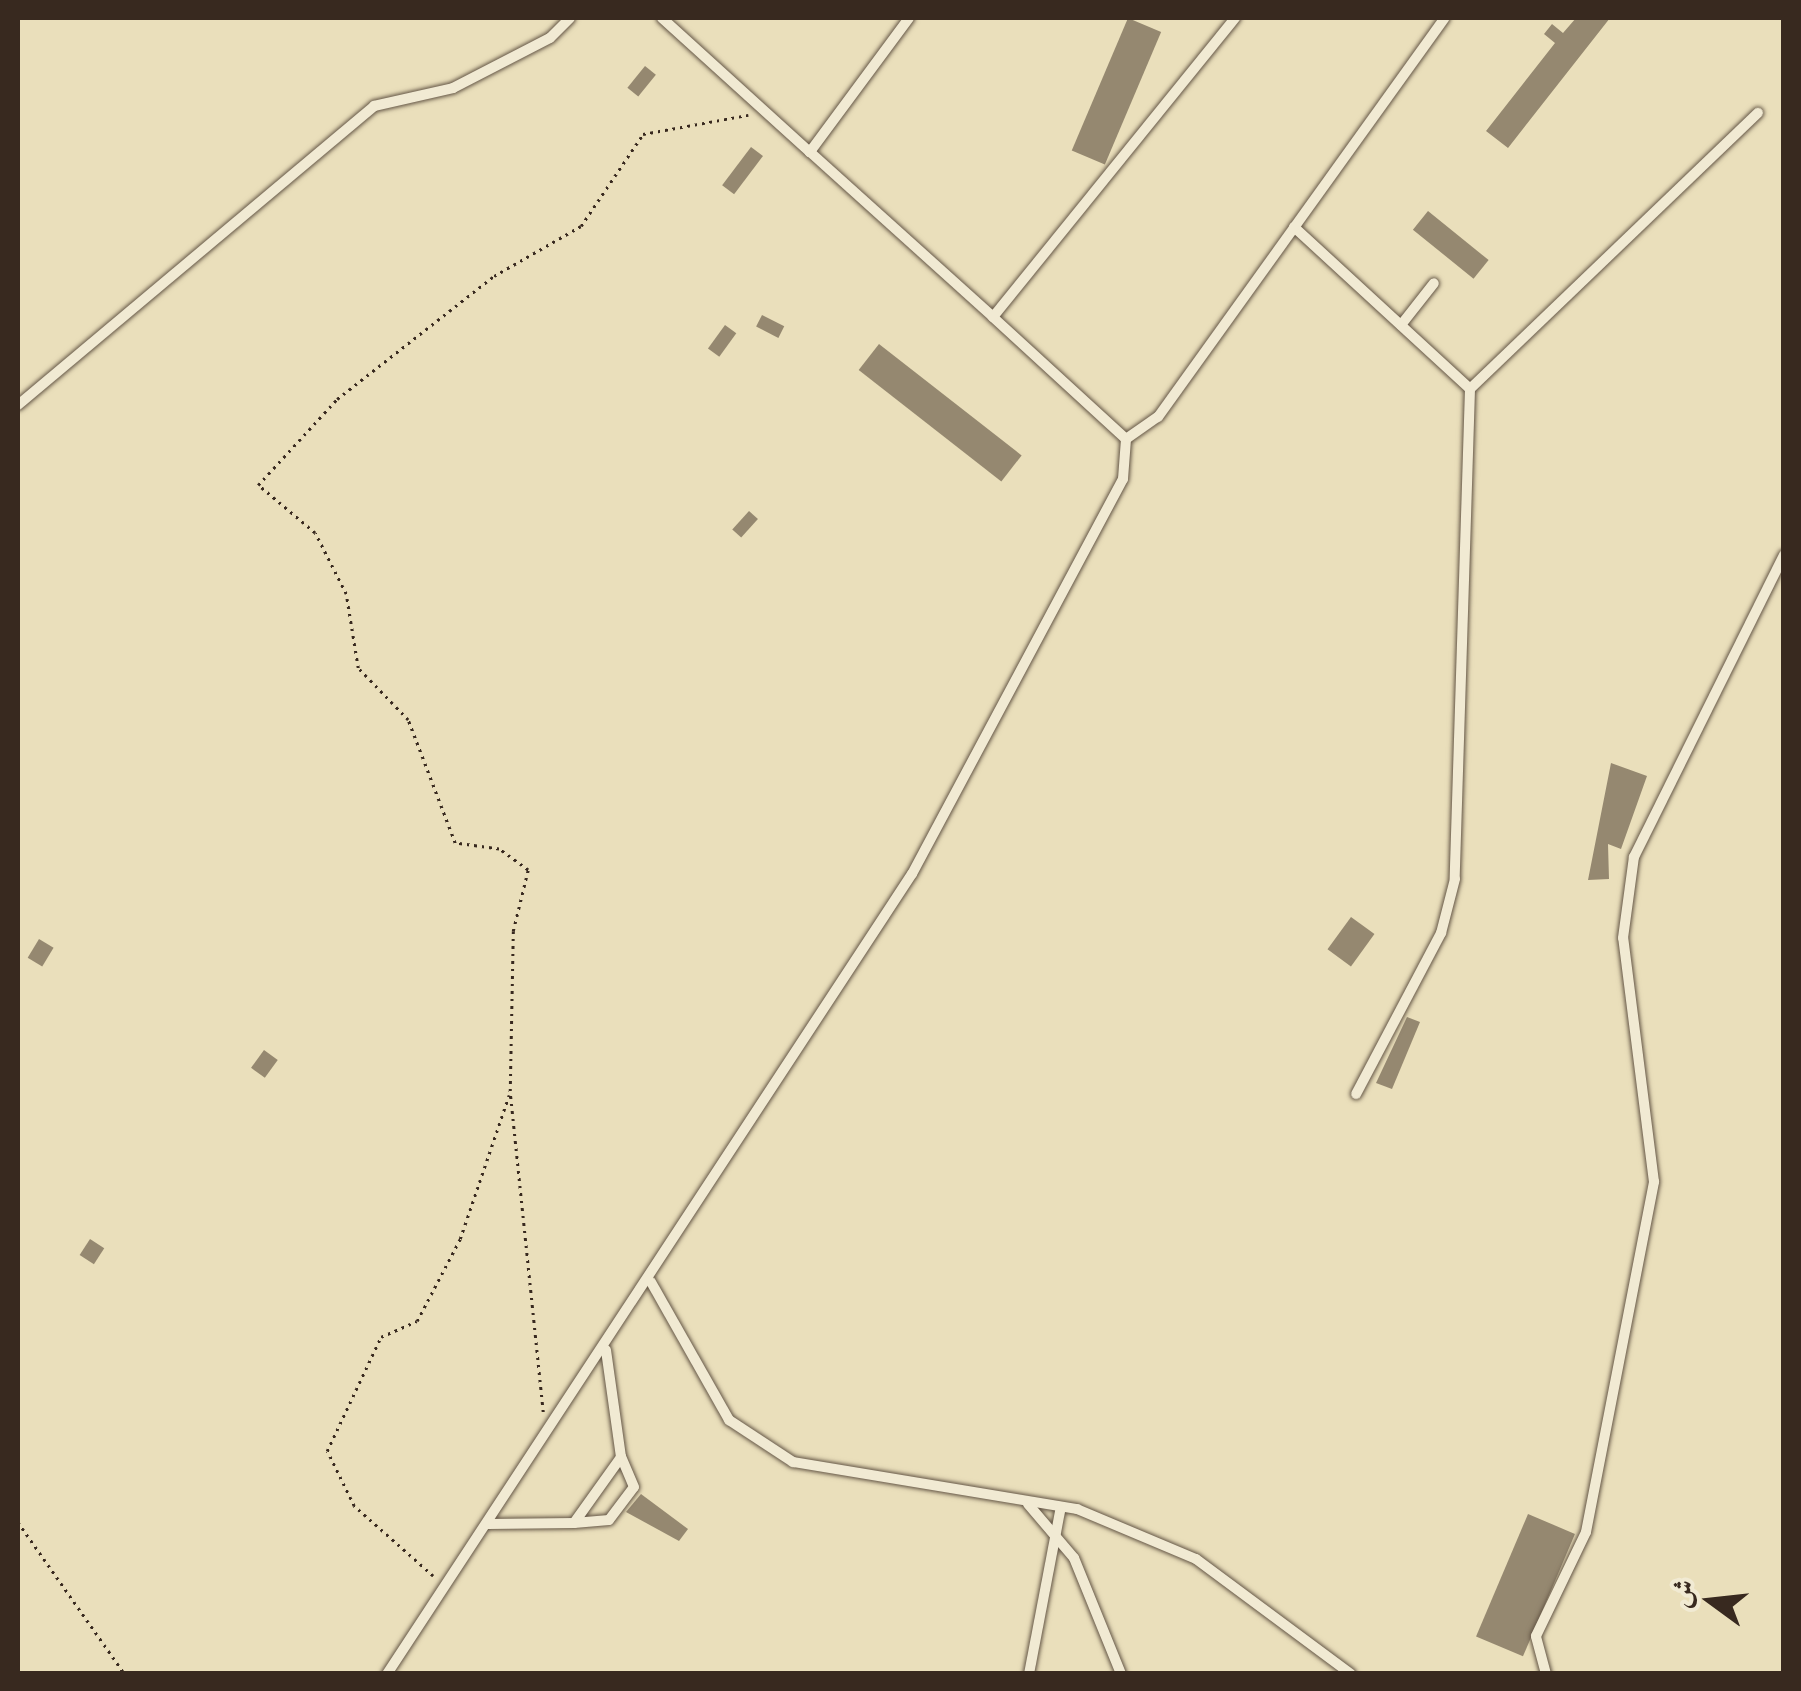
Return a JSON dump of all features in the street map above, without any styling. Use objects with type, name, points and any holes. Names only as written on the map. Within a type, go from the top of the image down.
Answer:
[{"type":"lane","points":[[18,404],[374,106],[452,88],[550,38],[570,18]]},
{"type":"lane","points":[[662,18],[1126,439]]},
{"type":"lane","points":[[810,152],[909,18]]},
{"type":"lane","points":[[993,317],[1235,18]]},
{"type":"lane","points":[[1126,439],[1158,417],[1439,21]]},
{"type":"lane","points":[[1356,1094],[1441,933],[1455,878],[1470,389],[1758,113]]},
{"type":"lane","points":[[1294,227],[1470,389]]},
{"type":"lane","points":[[1401,325],[1434,283]]},
{"type":"lane","points":[[387,1674],[651,1282],[912,874],[1124,479],[1126,439]]},
{"type":"lane","points":[[1546,1674],[1536,1636],[1586,1532],[1654,1182],[1623,938],[1634,857],[1784,555]]},
{"type":"lane","points":[[651,1282],[729,1420],[793,1462],[1061,1507],[1196,1560],[1351,1674]]},
{"type":"lane","points":[[488,1524],[610,1520],[634,1487],[621,1457],[606,1349]]},
{"type":"lane","points":[[574,1523],[621,1457]]},
{"type":"lane","points":[[1027,1503],[1057,1538],[1122,1674]]},
{"type":"lane","points":[[1029,1674],[1061,1507]]},
{"type":"path","points":[[545,1438],[510,1092],[513,930],[528,870],[499,849],[456,843],[408,720],[358,668],[346,594],[315,533],[258,485],[337,400],[494,276],[581,226],[643,134],[766,112]]},
{"type":"path","points":[[445,1588],[354,1506],[326,1451],[380,1338],[417,1321],[460,1240],[510,1092]]},
{"type":"path","points":[[18,1522],[125,1674]]},
{"type":"building","points":[[1128,18],[1161,32],[1105,165],[1072,151]]},
{"type":"building","points":[[1576,18],[1610,18],[1508,148],[1486,131],[1555,43],[1544,34],[1552,24],[1563,33]]},
{"type":"building","points":[[645,66],[656,75],[638,97],[627,88]]},
{"type":"building","points":[[751,147],[763,156],[734,194],[722,185]]},
{"type":"building","points":[[1428,211],[1489,260],[1474,279],[1413,230]]},
{"type":"building","points":[[762,315],[784,326],[778,338],[756,327]]},
{"type":"building","points":[[725,325],[736,333],[719,357],[708,348]]},
{"type":"building","points":[[879,344],[1022,455],[1001,481],[859,370]]},
{"type":"building","points":[[749,511],[758,519],[741,538],[732,530]]},
{"type":"building","points":[[1611,763],[1647,776],[1621,849],[1608,844],[1609,879],[1588,880]]},
{"type":"building","points":[[1351,917],[1374,934],[1351,966],[1327,949]]},
{"type":"building","points":[[39,939],[54,948],[42,967],[28,958]]},
{"type":"building","points":[[1407,1017],[1420,1022],[1392,1089],[1376,1083]]},
{"type":"building","points":[[264,1050],[278,1060],[265,1078],[251,1068]]},
{"type":"building","points":[[90,1239],[104,1248],[94,1264],[80,1255]]},
{"type":"building","points":[[641,1494],[688,1529],[679,1541],[626,1512]]},
{"type":"building","points":[[1528,1514],[1575,1534],[1523,1656],[1476,1636]]}]
